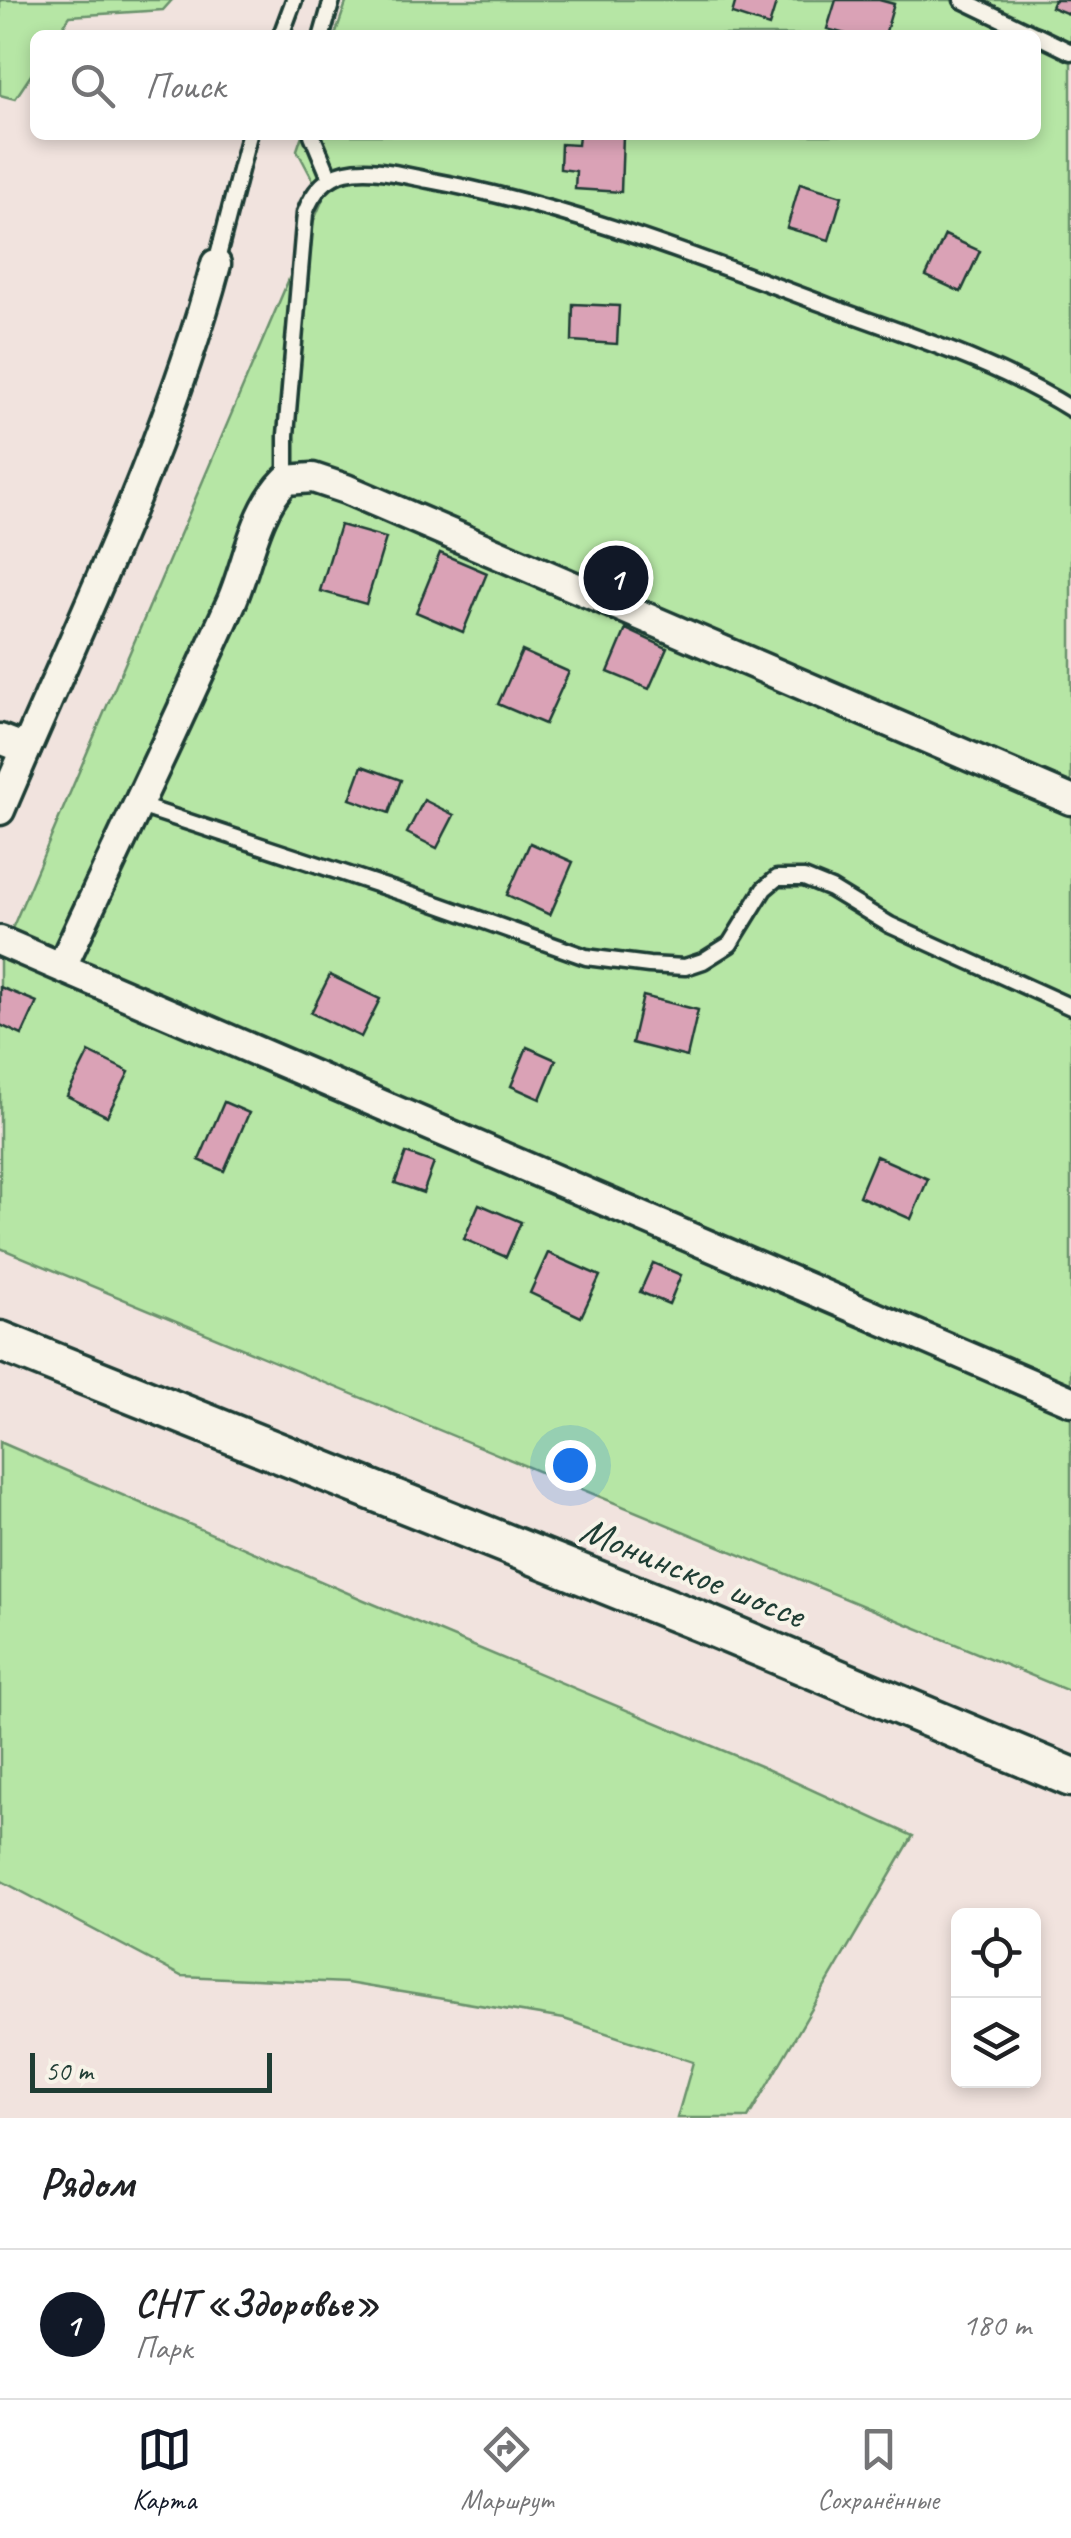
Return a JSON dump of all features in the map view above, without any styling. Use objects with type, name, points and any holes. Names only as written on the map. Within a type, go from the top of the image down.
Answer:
[{"type":"main road","name":"Монинское шоссе","points":[[0,1341],[706,1624],[1071,1777]]},
{"type":"street","points":[[0,810],[13,744],[164,429],[195,343],[216,264]]},
{"type":"street","points":[[62,966],[232,602],[264,515],[286,480],[313,478],[346,489],[1071,800]]},
{"type":"street","points":[[0,941],[1071,1401]]},
{"type":"lane","points":[[283,30],[294,0]]},
{"type":"lane","points":[[323,30],[332,0]]},
{"type":"lane","points":[[962,0],[1025,30]]},
{"type":"lane","points":[[1041,37],[1071,52]]},
{"type":"lane","points":[[216,264],[249,140]]},
{"type":"lane","points":[[314,140],[330,178]]},
{"type":"lane","points":[[286,480],[286,435],[305,213],[311,197],[330,178],[349,171],[385,172],[486,190],[646,240],[978,362],[1071,409]]},
{"type":"lane","points":[[137,805],[586,957],[649,965],[685,966],[702,961],[730,944],[764,889],[778,878],[804,878],[831,889],[890,925],[1071,1007]]},
{"type":"green space","points":[[0,0],[172,0],[163,10],[70,16],[60,30],[30,30],[30,76],[15,99],[0,95]]},
{"type":"green space","points":[[347,0],[1071,0],[1071,1692],[0,1248],[0,957],[323,199],[297,150],[300,140],[1041,140],[1041,30],[337,30]]},
{"type":"green space","points":[[0,1442],[760,1766],[913,1836],[748,2118],[677,2118],[693,2062],[564,2019],[347,1983],[181,1976],[0,1880]]},
{"type":"building","points":[[736,0],[777,0],[769,26],[732,14]]},
{"type":"building","points":[[836,0],[894,4],[886,30],[827,29]]},
{"type":"building","points":[[1054,0],[1071,0],[1071,15],[1051,7]]},
{"type":"building","points":[[578,140],[623,140],[621,192],[575,189],[576,171],[560,169],[561,144],[578,145]]},
{"type":"building","points":[[800,183],[842,196],[829,240],[787,228]]},
{"type":"building","points":[[945,235],[980,251],[961,292],[926,276]]},
{"type":"building","points":[[573,304],[619,306],[617,344],[572,341]]},
{"type":"building","points":[[340,525],[386,538],[366,604],[320,591]]},
{"type":"building","points":[[440,553],[487,573],[463,632],[416,612]]},
{"type":"building","points":[[626,629],[667,648],[649,689],[608,672]]},
{"type":"building","points":[[522,651],[569,672],[545,724],[498,704]]},
{"type":"building","points":[[362,766],[401,780],[389,813],[350,799]]},
{"type":"building","points":[[424,800],[454,815],[437,848],[407,833]]},
{"type":"building","points":[[530,843],[573,862],[550,915],[507,895]]},
{"type":"building","points":[[330,975],[380,999],[361,1037],[311,1013]]},
{"type":"building","points":[[0,987],[37,1002],[22,1035],[0,1025]]},
{"type":"building","points":[[643,996],[698,1010],[687,1057],[632,1043]]},
{"type":"building","points":[[527,1047],[556,1060],[540,1099],[511,1086]]},
{"type":"building","points":[[89,1052],[129,1072],[107,1116],[67,1096]]},
{"type":"building","points":[[224,1102],[249,1113],[224,1171],[199,1160]]},
{"type":"building","points":[[406,1153],[434,1163],[423,1193],[395,1183]]},
{"type":"building","points":[[876,1156],[928,1179],[911,1219],[859,1196]]},
{"type":"building","points":[[479,1204],[521,1222],[506,1257],[464,1239]]},
{"type":"building","points":[[548,1253],[600,1276],[581,1317],[530,1293]]},
{"type":"building","points":[[653,1263],[681,1275],[669,1304],[640,1292]]},
{"type":"place","name":"СНТ «Здоровье»","points":[[616,578]]}]
